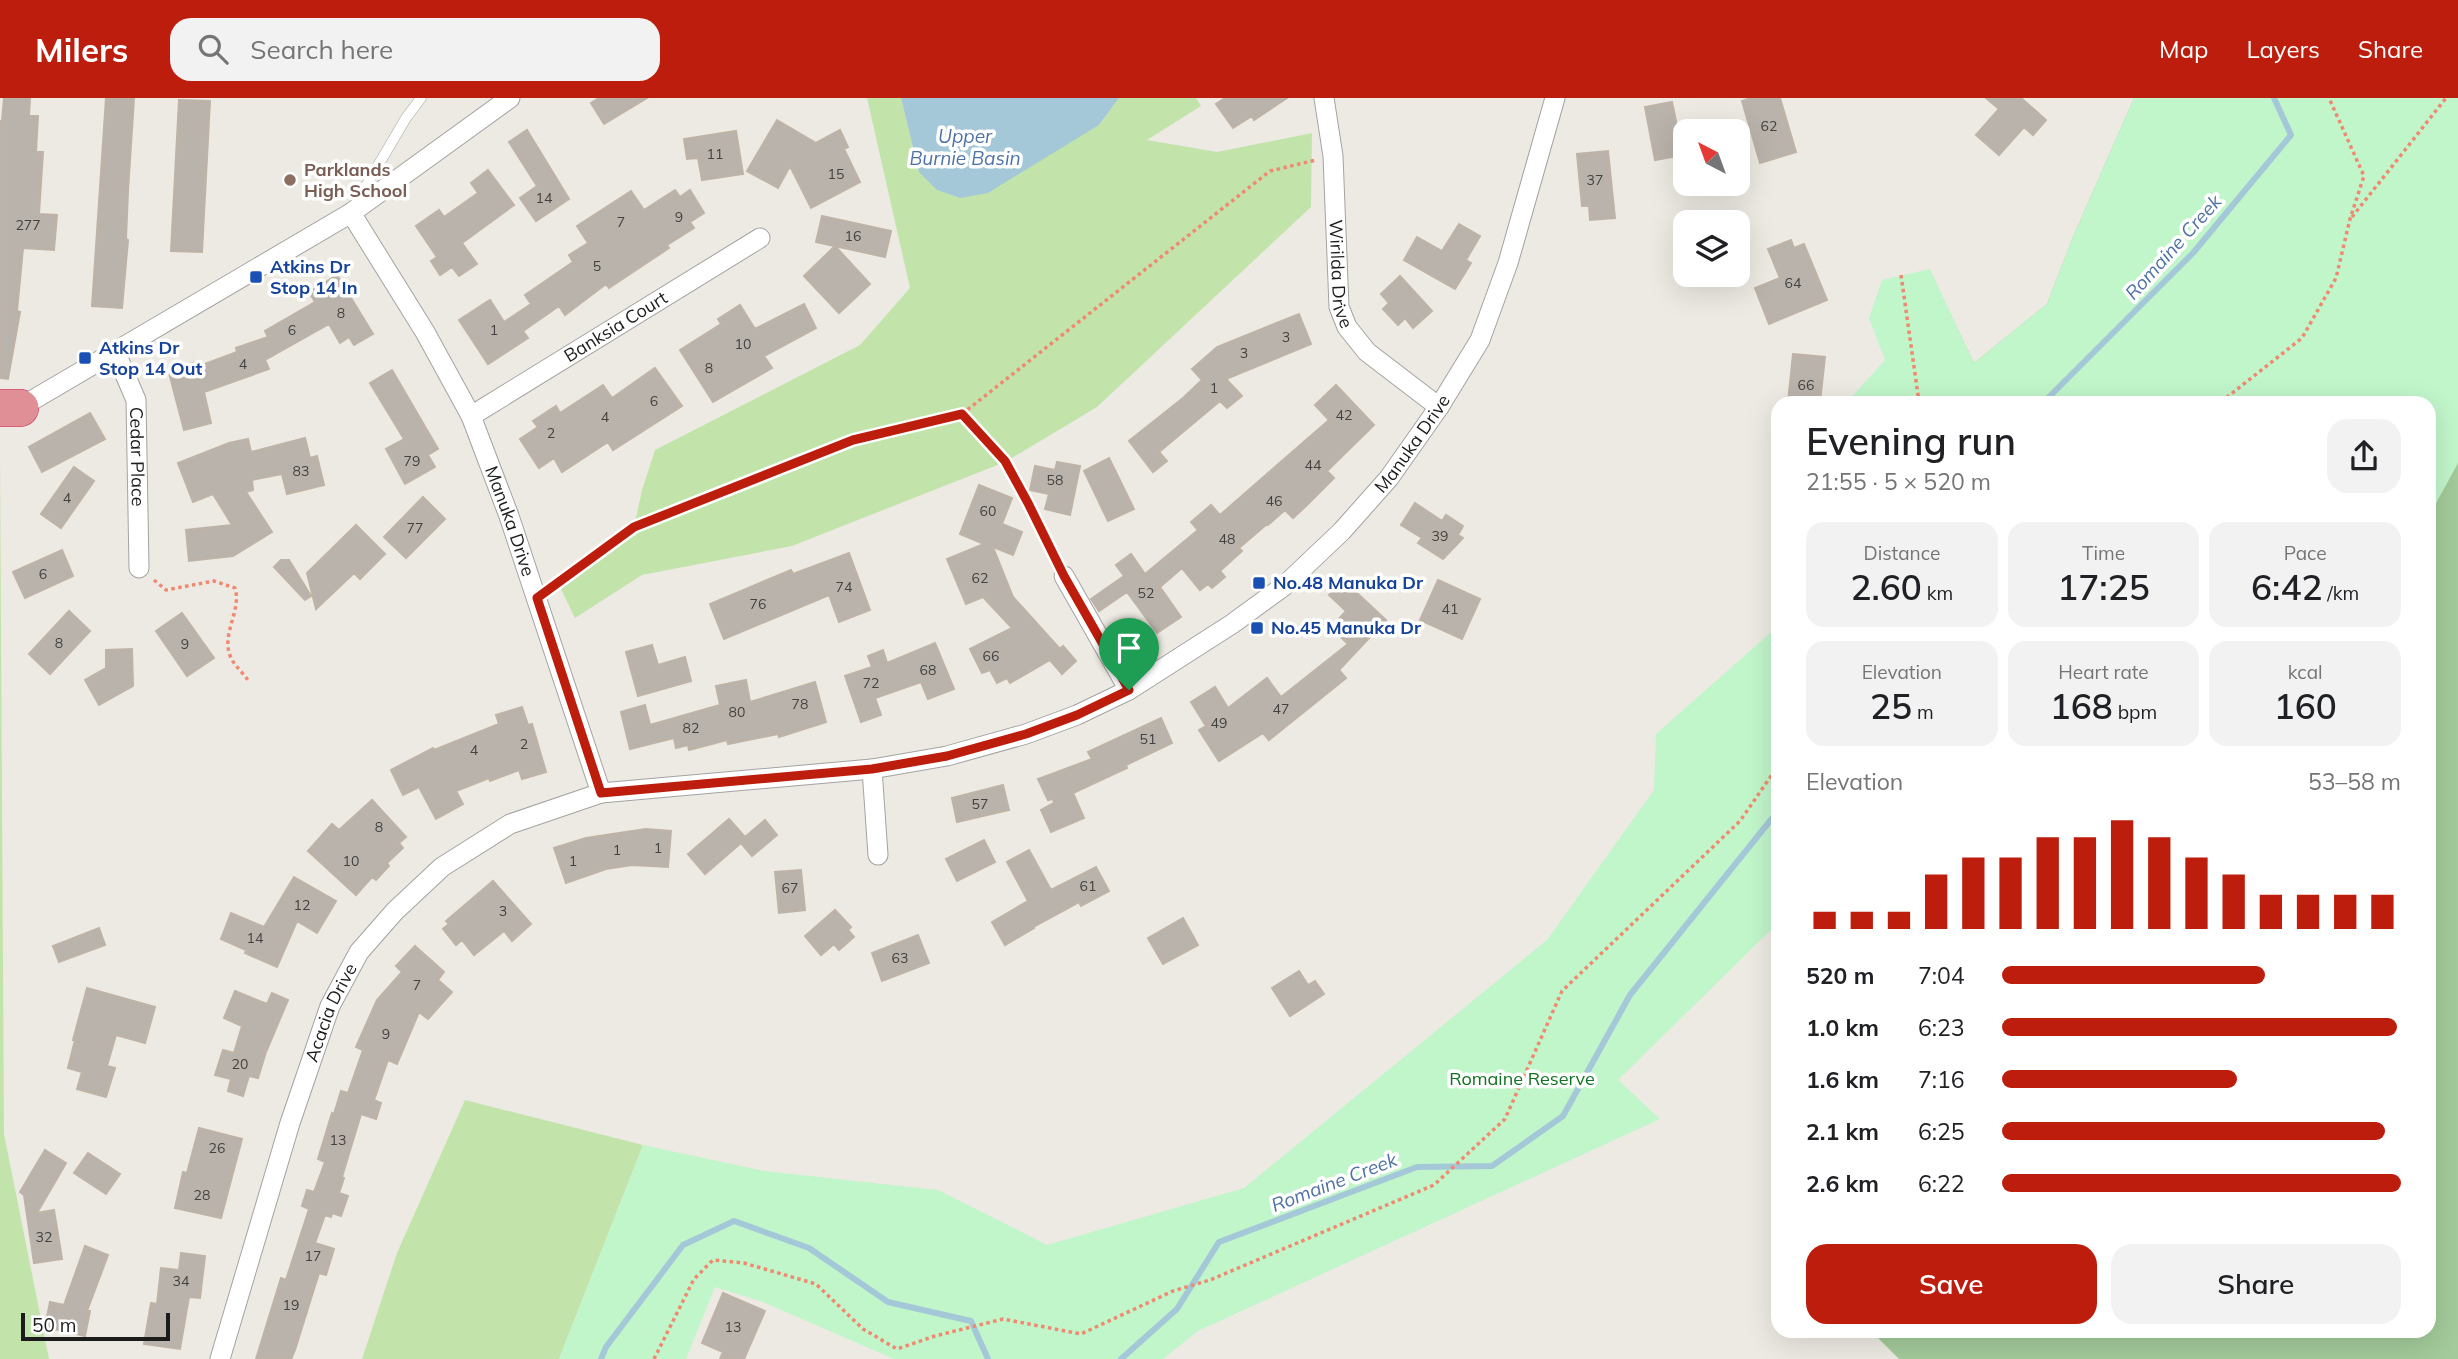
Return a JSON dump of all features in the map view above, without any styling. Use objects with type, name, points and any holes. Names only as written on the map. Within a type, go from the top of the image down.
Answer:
[{"type":"street","points":[[7,412],[351,213],[510,98]]},
{"type":"street","name":"Wirilda Drive","points":[[1324,98],[1333,156],[1339,307],[1347,327],[1367,352],[1439,407]]},
{"type":"street","name":"Manuka Drive","points":[[351,213],[425,332],[471,416],[509,516],[601,793],[872,769],[947,756],[1026,734],[1077,715],[1129,690],[1232,624],[1284,586],[1342,531],[1382,487],[1439,407],[1480,340],[1508,263],[1555,98]]},
{"type":"street","name":"Banksia Court","points":[[471,416],[760,238]]},
{"type":"street","name":"Cedar Place","points":[[115,351],[135,400],[139,568]]},
{"type":"street","points":[[1064,576],[1129,690]]},
{"type":"street","points":[[872,769],[878,855]]},
{"type":"street","name":"Acacia Drive","points":[[220,1359],[290,1123],[330,1006],[359,952],[395,911],[442,867],[510,824],[601,793]]},
{"type":"lane","points":[[351,213],[406,118],[421,98]]},
{"type":"path","points":[[2229,396],[2302,338],[2336,278],[2350,219],[2364,176],[2329,98]]},
{"type":"path","points":[[2350,219],[2446,98]]},
{"type":"path","points":[[537,598],[634,527],[853,440],[962,414],[1270,171],[1333,156]]},
{"type":"path","points":[[1901,275],[1918,396]]},
{"type":"path","points":[[962,414],[1005,461],[1064,576]]},
{"type":"path","points":[[139,568],[166,590],[214,581],[235,588],[238,600],[227,640],[232,658],[248,680]]},
{"type":"path","points":[[654,1359],[694,1279],[713,1260],[744,1262],[816,1284],[863,1329],[897,1349],[935,1336],[1003,1320],[1081,1334],[1173,1291],[1210,1280],[1434,1185],[1505,1119],[1562,991],[1740,821],[1771,776]]},
{"type":"green space","points":[[867,98],[901,98],[919,172],[1099,125],[1119,98],[1196,98],[1201,106],[1147,140],[1217,152],[1312,133],[1311,207],[1097,407],[1005,462],[792,546],[642,575],[575,618],[558,583],[633,532],[642,490],[655,450],[860,345],[910,288]]},
{"type":"green space","points":[[2134,98],[2458,98],[2458,1359],[1899,1359],[1878,1338],[2436,1338],[2436,396],[1854,396],[1949,311],[1974,363],[2047,304],[2073,237]]},
{"type":"green space","points":[[2134,98],[2458,98],[2458,463],[2436,503],[2436,396],[1852,396],[1885,360],[1869,318],[1882,280],[1930,269],[1974,363],[2047,304],[2073,237]]},
{"type":"green space","points":[[0,452],[4,1134],[49,1359],[0,1359]]},
{"type":"green space","name":"Romaine Reserve","points":[[1771,632],[1771,930],[1618,1080],[1660,1119],[1198,1331],[1163,1359],[894,1359],[763,1302],[715,1287],[686,1359],[559,1359],[643,1145],[764,1171],[938,1190],[1047,1245],[1244,1188],[1547,940],[1654,790],[1656,734]]},
{"type":"green space","points":[[465,1100],[643,1145],[559,1359],[362,1359],[397,1253]]},
{"type":"water","name":"Upper Burnie Basin","points":[[901,98],[1119,98],[1099,125],[988,193],[960,198],[937,190],[919,172]]},
{"type":"building","points":[[4,98],[30,98],[29,116],[38,116],[36,152],[43,152],[39,214],[57,215],[54,250],[23,248],[17,311],[20,312],[8,379],[0,378],[0,121]]},
{"type":"building","points":[[106,98],[134,98],[128,240],[122,308],[92,306]]},
{"type":"building","points":[[599,98],[647,98],[604,124],[591,103]]},
{"type":"building","points":[[1225,98],[1287,98],[1254,120],[1252,116],[1233,128],[1216,104]]},
{"type":"building","points":[[1750,98],[1780,98],[1796,152],[1760,163],[1750,129],[1750,119],[1747,119],[1742,101]]},
{"type":"building","points":[[1986,98],[2021,98],[2046,120],[2033,135],[2024,127],[1999,155],[1976,135],[1999,109]]},
{"type":"building","points":[[179,100],[210,101],[202,252],[171,251]]},
{"type":"building","points":[[1672,102],[1676,119],[1673,119],[1673,157],[1655,160],[1645,107]]},
{"type":"building","points":[[777,120],[816,143],[840,130],[848,147],[844,149],[860,182],[811,208],[790,166],[778,188],[747,171]]},
{"type":"building","points":[[527,130],[569,199],[536,221],[520,198],[537,186],[509,142]]},
{"type":"building","points":[[736,131],[743,174],[702,180],[698,158],[687,159],[684,139]]},
{"type":"building","points":[[1608,151],[1615,218],[1590,220],[1589,206],[1582,206],[1577,154]]},
{"type":"building","points":[[488,170],[514,205],[462,243],[477,264],[459,276],[452,267],[440,275],[431,261],[437,257],[416,226],[439,210],[444,217],[478,193],[471,183]]},
{"type":"building","points":[[675,190],[680,197],[690,190],[704,213],[690,222],[694,228],[609,288],[606,284],[565,315],[559,306],[523,331],[528,338],[488,364],[459,320],[490,300],[504,322],[531,304],[525,295],[573,262],[569,255],[588,243],[577,226],[631,191],[644,210]]},
{"type":"building","points":[[822,216],[891,231],[885,257],[816,242]]},
{"type":"building","points":[[1459,224],[1480,236],[1466,260],[1471,263],[1455,289],[1404,260],[1417,237],[1442,251]]},
{"type":"building","points":[[1791,240],[1794,248],[1804,244],[1827,300],[1769,324],[1755,288],[1780,278],[1768,249]]},
{"type":"building","points":[[835,246],[870,284],[839,313],[804,276]]},
{"type":"building","points":[[337,275],[373,334],[354,345],[349,337],[340,343],[329,324],[265,360],[269,369],[204,392],[211,423],[184,430],[168,369],[196,362],[197,367],[237,352],[236,348],[268,337],[265,331],[315,302],[309,292]]},
{"type":"building","points":[[1400,276],[1432,311],[1413,328],[1405,318],[1398,325],[1383,309],[1389,303],[1381,294]]},
{"type":"building","points":[[804,304],[816,328],[764,356],[772,368],[713,402],[680,350],[721,324],[718,319],[740,305],[755,329]]},
{"type":"building","points":[[1299,314],[1311,344],[1226,379],[1242,396],[1227,408],[1220,401],[1159,452],[1167,461],[1153,472],[1129,441],[1202,380],[1192,369],[1217,347]]},
{"type":"building","points":[[1793,354],[1825,357],[1821,396],[1789,396]]},
{"type":"building","points":[[655,368],[682,406],[613,450],[608,442],[562,472],[554,458],[539,468],[520,439],[538,427],[533,421],[556,406],[560,413],[603,385],[612,398]]},
{"type":"building","points":[[392,370],[438,449],[428,455],[435,467],[405,484],[386,449],[404,439],[370,383]]},
{"type":"building","points":[[1336,385],[1374,425],[1327,471],[1334,478],[1306,506],[1293,518],[1285,510],[1239,548],[1242,551],[1220,571],[1225,577],[1212,588],[1208,584],[1200,590],[1182,568],[1160,587],[1181,617],[1157,633],[1127,592],[1099,611],[1091,599],[1124,576],[1116,565],[1131,554],[1145,574],[1198,530],[1191,522],[1211,505],[1220,515],[1329,420],[1315,405]]},
{"type":"building","points":[[90,413],[105,439],[42,472],[29,447]]},
{"type":"building","points":[[305,438],[310,458],[317,456],[324,485],[287,494],[282,474],[252,480],[253,490],[246,492],[272,532],[233,556],[189,561],[186,530],[232,525],[213,494],[193,502],[178,463],[229,443],[248,439],[251,452]]},
{"type":"building","points":[[1109,458],[1134,509],[1108,521],[1084,471]]},
{"type":"building","points":[[1057,462],[1080,466],[1070,515],[1045,509],[1049,494],[1030,490],[1035,466],[1055,470]]},
{"type":"building","points":[[74,467],[94,481],[61,528],[41,514]]},
{"type":"building","points":[[979,485],[1012,498],[1002,524],[1022,532],[1013,555],[993,547],[1013,597],[1060,649],[1063,646],[1076,661],[1062,674],[1050,660],[1010,683],[1007,678],[997,683],[990,670],[982,673],[970,649],[1012,628],[983,597],[966,604],[947,559],[984,544],[960,534]]},
{"type":"building","points":[[423,497],[445,519],[406,558],[384,537]]},
{"type":"building","points":[[1415,503],[1442,521],[1446,515],[1463,526],[1458,535],[1463,538],[1443,559],[1418,543],[1422,538],[1401,525]]},
{"type":"building","points":[[356,525],[385,554],[360,579],[354,573],[316,609],[307,573]]},
{"type":"building","points":[[62,550],[73,576],[25,598],[13,572]]},
{"type":"building","points":[[849,553],[870,610],[839,622],[829,595],[724,639],[710,604],[791,570],[793,574]]},
{"type":"building","points":[[281,560],[289,560],[311,596],[305,600],[274,567]]},
{"type":"building","points":[[1343,580],[1386,620],[1339,670],[1346,678],[1269,740],[1263,733],[1219,761],[1199,730],[1206,726],[1191,702],[1215,687],[1228,708],[1267,678],[1281,697],[1348,644],[1331,628],[1346,611],[1329,595]]},
{"type":"building","points":[[1438,580],[1480,599],[1462,639],[1420,620]]},
{"type":"building","points":[[69,611],[90,631],[50,674],[29,654]]},
{"type":"building","points":[[182,613],[214,658],[187,676],[156,631]]},
{"type":"building","points":[[935,643],[954,689],[928,699],[921,682],[875,698],[881,715],[861,722],[845,676],[872,667],[868,656],[883,650],[887,663]]},
{"type":"building","points":[[652,645],[658,665],[685,657],[691,681],[638,696],[626,652]]},
{"type":"building","points":[[132,649],[133,686],[99,705],[85,680],[106,668],[106,650]]},
{"type":"building","points":[[746,680],[750,702],[815,682],[826,722],[779,737],[778,734],[728,744],[727,740],[689,750],[688,745],[676,748],[674,738],[630,749],[621,712],[645,705],[650,725],[720,705],[716,686]]},
{"type":"building","points":[[522,707],[528,725],[532,724],[546,772],[522,779],[519,770],[456,791],[463,804],[436,819],[419,787],[403,795],[391,770],[433,748],[434,750],[499,724],[496,715]]},
{"type":"building","points":[[1161,718],[1172,743],[1073,793],[1084,818],[1051,832],[1041,810],[1054,803],[1053,799],[1048,800],[1038,779],[1092,759],[1088,752]]},
{"type":"building","points":[[1003,785],[1009,810],[957,822],[952,798]]},
{"type":"building","points":[[372,800],[406,837],[399,843],[403,848],[387,863],[389,866],[376,880],[372,877],[356,895],[308,851],[332,824],[339,830]]},
{"type":"building","points":[[729,819],[745,837],[765,820],[777,835],[752,856],[741,843],[705,874],[688,854]]},
{"type":"building","points":[[646,829],[671,831],[668,867],[632,865],[606,869],[566,883],[554,848],[586,838]]},
{"type":"building","points":[[984,840],[995,862],[957,881],[946,859]]},
{"type":"building","points":[[1029,850],[1051,890],[1096,867],[1109,891],[1081,906],[1079,902],[1005,945],[992,922],[1028,901],[1007,862]]},
{"type":"building","points":[[801,870],[805,910],[779,913],[775,872]]},
{"type":"building","points":[[294,877],[336,901],[317,933],[297,921],[277,967],[221,939],[231,913],[264,927]]},
{"type":"building","points":[[493,881],[531,924],[512,941],[504,931],[474,955],[462,940],[456,945],[443,929],[449,924],[446,921]]},
{"type":"building","points":[[835,910],[851,927],[848,930],[854,937],[839,950],[834,944],[821,955],[805,936]]},
{"type":"building","points":[[1183,918],[1198,945],[1163,964],[1148,938]]},
{"type":"building","points":[[99,928],[105,945],[59,962],[53,946]]},
{"type":"building","points":[[918,935],[929,963],[882,981],[872,953]]},
{"type":"building","points":[[415,946],[444,972],[438,980],[452,992],[428,1019],[419,1012],[397,1064],[388,1060],[374,1100],[381,1103],[376,1119],[361,1114],[342,1177],[344,1178],[339,1193],[348,1196],[341,1216],[332,1213],[331,1217],[325,1215],[315,1243],[334,1249],[326,1275],[319,1273],[291,1359],[256,1359],[281,1278],[286,1280],[309,1209],[302,1206],[307,1190],[314,1192],[325,1162],[318,1159],[332,1113],[334,1114],[341,1091],[348,1093],[363,1050],[356,1047],[377,1000],[402,972],[396,966]]},
{"type":"building","points":[[1299,971],[1308,985],[1315,981],[1324,994],[1290,1016],[1272,988]]},
{"type":"building","points":[[87,988],[155,1007],[145,1043],[116,1035],[107,1066],[115,1068],[106,1097],[77,1089],[82,1072],[68,1068]]},
{"type":"building","points":[[235,991],[267,1004],[272,993],[288,1000],[258,1078],[249,1076],[243,1096],[228,1091],[231,1079],[215,1075],[223,1050],[234,1053],[242,1026],[224,1018]]},
{"type":"building","points":[[199,1128],[242,1139],[221,1218],[175,1208],[183,1172],[187,1173]]},
{"type":"building","points":[[45,1150],[66,1163],[37,1213],[54,1210],[62,1259],[34,1263],[24,1195],[20,1192]]},
{"type":"building","points":[[88,1153],[120,1174],[106,1194],[74,1173]]},
{"type":"building","points":[[85,1246],[108,1255],[87,1311],[90,1311],[85,1336],[45,1327],[50,1302],[64,1305]]},
{"type":"building","points":[[181,1253],[205,1256],[200,1298],[189,1297],[180,1349],[144,1344],[151,1303],[157,1304],[161,1268],[179,1270]]},
{"type":"building","points":[[723,1293],[765,1311],[744,1359],[720,1359],[723,1352],[702,1343]]},
{"type":"waterway","name":"Romaine Creek","points":[[2050,396],[2193,253],[2291,135],[2274,98]]},
{"type":"waterway","name":"Romaine Creek","points":[[1121,1359],[1177,1309],[1219,1242],[1417,1167],[1492,1166],[1563,1116],[1630,995],[1771,820]]},
{"type":"waterway","name":"Romaine Creek","points":[[601,1359],[606,1347],[683,1245],[734,1221],[809,1248],[888,1302],[971,1321],[988,1359]]},
{"type":"place","name":"Parklands High School","points":[[290,180]]},
{"type":"place","name":"Atkins Dr Stop 14 In","points":[[256,277]]},
{"type":"place","name":"Atkins Dr Stop 14 Out","points":[[85,358]]},
{"type":"place","name":"No.48 Manuka Dr","points":[[1259,583]]},
{"type":"place","name":"No.45 Manuka Dr","points":[[1257,628]]},
{"type":"route","points":[[962,414],[1005,461],[1064,576],[1129,690],[1077,715],[1026,734],[947,756],[872,769],[601,793],[537,598],[634,527],[853,440],[962,414]]}]
